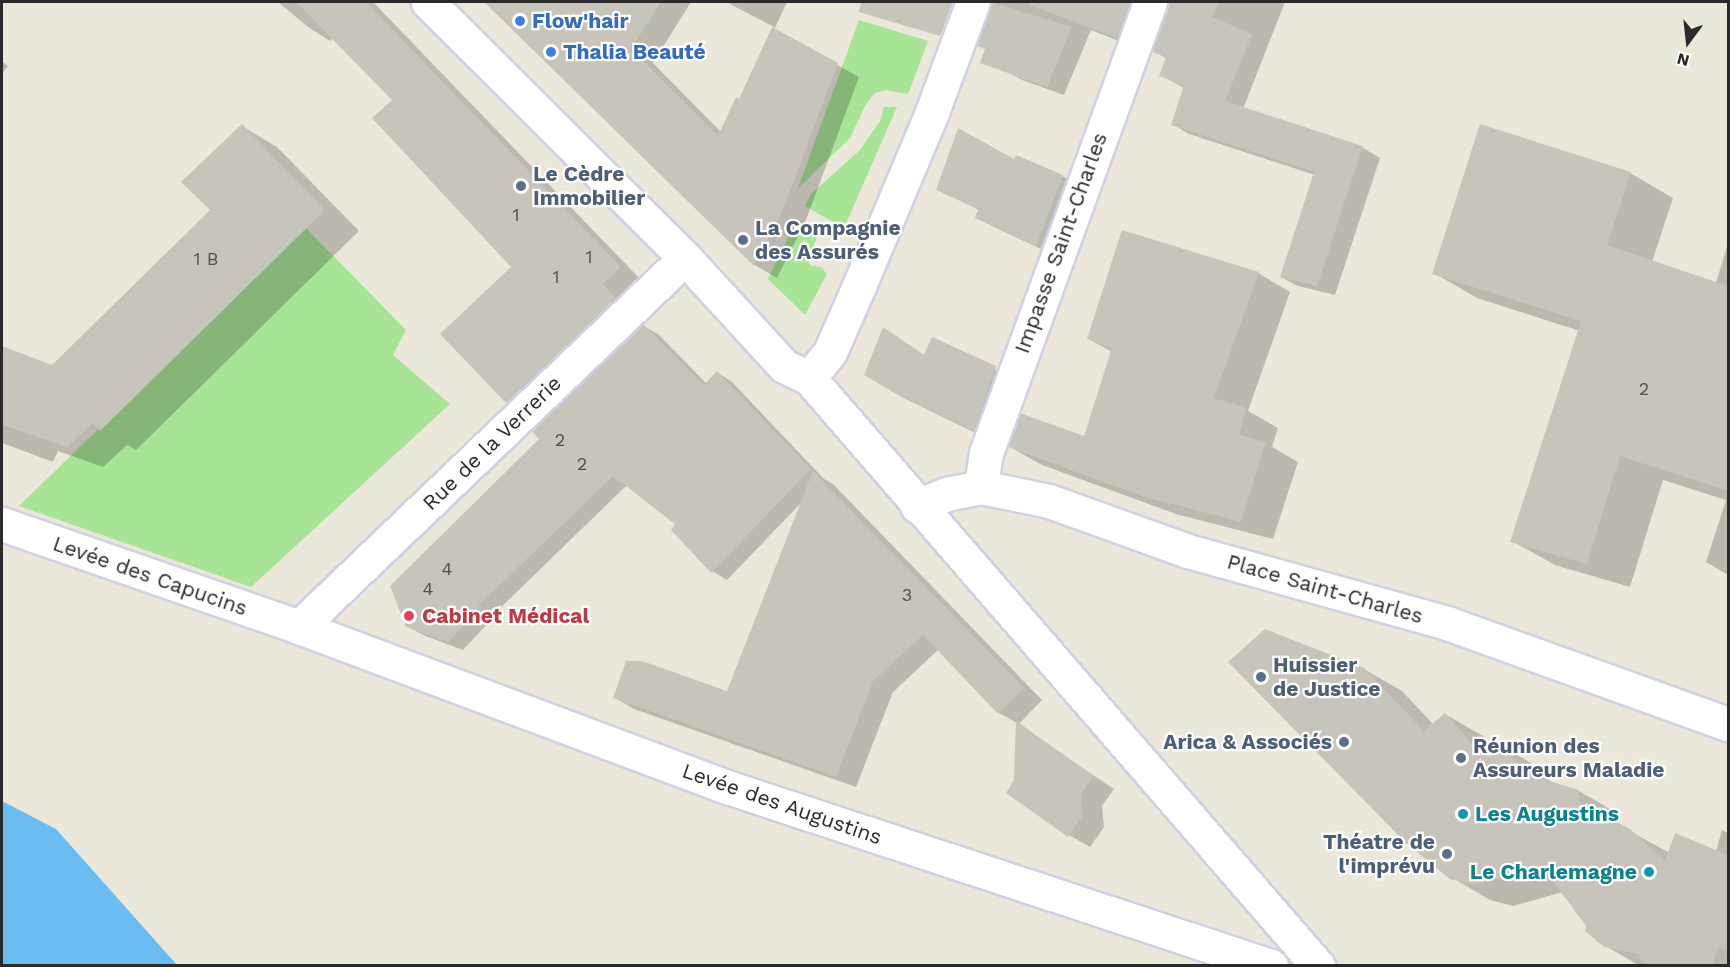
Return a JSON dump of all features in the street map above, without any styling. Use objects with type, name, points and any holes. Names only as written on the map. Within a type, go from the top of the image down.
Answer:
[{"type":"street","points":[[428,2],[685,258],[784,366],[809,378],[917,506],[1318,966]]},
{"type":"street","points":[[809,378],[830,352],[855,296],[932,112],[973,2]]},
{"type":"street","name":"Impasse Saint-Charles","points":[[981,487],[986,453],[1150,2]]},
{"type":"street","name":"Rue de la Verrerie","points":[[299,627],[685,258]]},
{"type":"street","name":"Place Saint-Charles","points":[[917,506],[946,494],[981,487],[1049,501],[1188,551],[1447,623],[1728,724]]},
{"type":"street","name":"Levée des Capucins","points":[[2,524],[299,627]]},
{"type":"street","name":"Levée des Augustins","points":[[299,627],[721,785],[1271,966]]},
{"type":"green space","points":[[859,20],[928,41],[908,94],[886,90],[875,93],[866,104],[850,138],[798,188]]},
{"type":"green space","points":[[884,107],[897,107],[844,228],[805,206],[811,194],[860,150],[880,121]]},
{"type":"green space","points":[[797,219],[820,229],[808,261],[811,266],[821,267],[827,274],[805,315],[768,279]]},
{"type":"green space","points":[[306,228],[406,330],[393,355],[450,404],[251,587],[19,506]]},
{"type":"water","points":[[2,801],[56,829],[177,965],[2,965]]},
{"type":"building","points":[[296,2],[366,2],[621,267],[603,284],[616,298],[506,403],[440,334],[511,267],[372,118],[392,100]]},
{"type":"building","points":[[484,2],[661,2],[631,49],[718,136],[736,97],[739,99],[772,27],[838,63],[784,207],[754,266]]},
{"type":"building","points":[[861,2],[953,2],[940,36],[859,12]]},
{"type":"building","points":[[991,2],[1072,27],[1047,87],[980,63],[985,49],[977,46]]},
{"type":"building","points":[[1030,2],[1130,2],[1117,38],[1030,5]]},
{"type":"building","points":[[1168,2],[1219,2],[1212,17],[1252,34],[1225,101],[1363,146],[1317,286],[1280,277],[1314,172],[1171,125],[1184,85],[1159,76],[1166,57],[1152,52]]},
{"type":"building","points":[[242,124],[325,210],[100,431],[93,423],[67,447],[2,425],[2,346],[52,365],[210,210],[181,182]]},
{"type":"building","points":[[1480,124],[1631,172],[1607,245],[1728,286],[1728,491],[1620,456],[1587,564],[1510,542],[1581,321],[1432,274]]},
{"type":"building","points":[[958,128],[1014,159],[1016,155],[1063,175],[1036,246],[975,218],[978,209],[936,190]]},
{"type":"building","points":[[1122,230],[1259,272],[1214,398],[1246,408],[1239,435],[1266,442],[1241,522],[1142,496],[1008,447],[1020,413],[1084,436],[1112,348],[1087,339]]},
{"type":"building","points":[[643,324],[704,385],[717,371],[811,469],[711,573],[671,530],[675,524],[613,476],[478,606],[481,608],[448,642],[406,627],[390,586],[539,439],[532,431]]},
{"type":"building","points":[[883,327],[924,355],[932,337],[996,366],[974,431],[907,400],[864,375]]},
{"type":"building","points":[[813,471],[1024,688],[998,714],[923,635],[873,681],[836,777],[613,698],[626,661],[642,661],[727,691]]},
{"type":"building","points":[[1265,629],[1364,668],[1424,731],[1445,713],[1479,752],[1493,739],[1530,775],[1579,790],[1579,799],[1590,821],[1618,823],[1630,829],[1665,861],[1675,833],[1728,855],[1728,951],[1718,948],[1712,966],[1653,966],[1643,962],[1638,954],[1604,947],[1585,931],[1586,926],[1542,866],[1474,885],[1450,879],[1406,843],[1228,662]]},
{"type":"building","points":[[1016,721],[1094,776],[1081,794],[1083,815],[1068,837],[1006,793],[1014,780]]},
{"type":"place","name":"Flow'hair","points":[[520,21]]},
{"type":"place","name":"Thalia Beauté","points":[[551,52]]},
{"type":"place","name":"Le Cèdre Immobilier","points":[[521,186]]},
{"type":"place","name":"La Compagnie des Assurés","points":[[743,240]]},
{"type":"place","name":"Cabinet Médical","points":[[409,616]]},
{"type":"place","name":"Huissier de Justice","points":[[1261,677]]},
{"type":"place","name":"Arica & Associés","points":[[1344,742]]},
{"type":"place","name":"Réunion des Assureurs Maladie","points":[[1461,758]]},
{"type":"place","name":"Les Augustins","points":[[1463,814]]},
{"type":"place","name":"Théatre de l'imprévu","points":[[1447,854]]},
{"type":"place","name":"Le Charlemagne","points":[[1649,872]]}]
